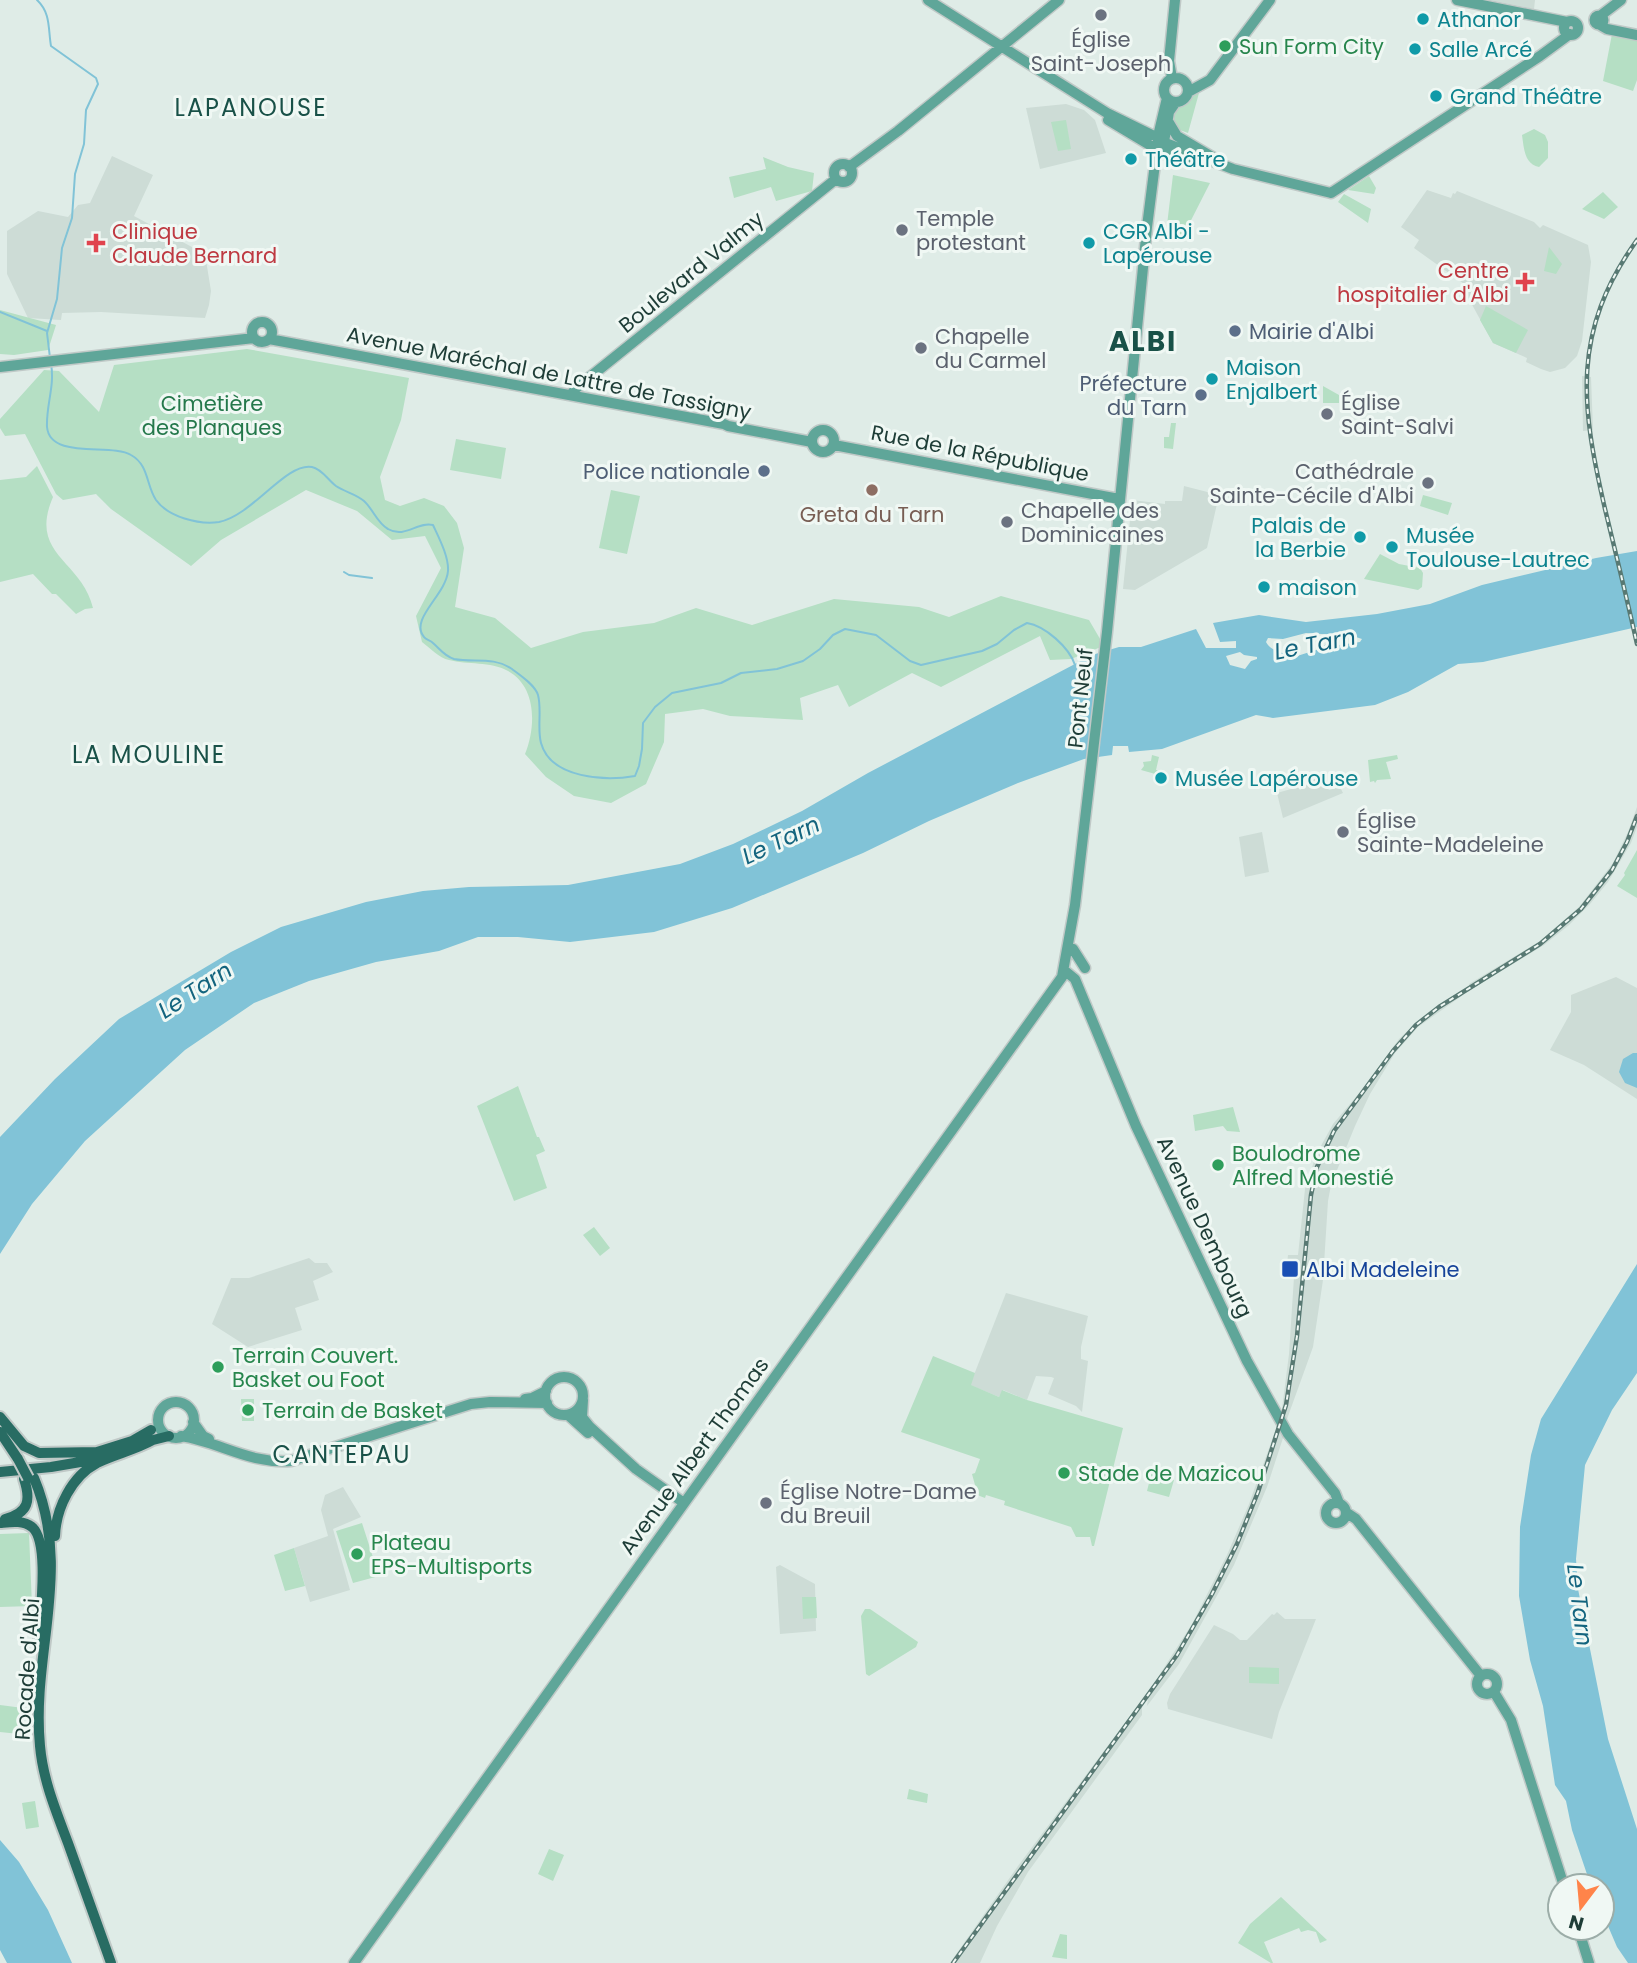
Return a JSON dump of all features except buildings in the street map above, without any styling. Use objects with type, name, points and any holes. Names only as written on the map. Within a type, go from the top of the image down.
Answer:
[{"type":"highway","points":[[0,1419],[24,1446],[39,1453],[97,1452],[152,1435],[169,1436]]},
{"type":"highway","name":"Rocade d'Albi","points":[[0,1419],[49,1526],[52,1584],[38,1721],[42,1763],[111,1963]]},
{"type":"highway","points":[[52,1584],[56,1562],[57,1518],[71,1487],[95,1464],[131,1451],[152,1435],[158,1419]]},
{"type":"highway","name":"Rocade d'Albi","points":[[0,1432],[20,1459]]},
{"type":"highway","points":[[0,1472],[71,1465],[152,1435]]},
{"type":"highway","points":[[0,1521],[16,1516],[26,1505],[29,1478]]},
{"type":"highway","name":"Rocade d'Albi","points":[[29,1478],[44,1531],[45,1552],[32,1721],[37,1772],[104,1963]]},
{"type":"highway","points":[[0,1521],[21,1522],[31,1526],[40,1538],[42,1565],[39,1637]]},
{"type":"main road","points":[[928,0],[1093,105],[1152,135]]},
{"type":"main road","points":[[1001,47],[1059,0]]},
{"type":"main road","points":[[1172,79],[1169,61],[1175,0]]},
{"type":"main road","points":[[1186,87],[1201,87],[1210,80],[1270,0]]},
{"type":"main road","points":[[1457,0],[1571,28]]},
{"type":"main road","points":[[1168,144],[1222,166],[1331,193],[1395,152],[1571,28],[1598,21],[1621,0]]},
{"type":"main road","points":[[1598,21],[1607,29],[1637,35]]},
{"type":"main road","points":[[1331,193],[1545,49],[1571,28]]},
{"type":"main road","name":"Boulevard Valmy","points":[[571,395],[575,389],[836,179],[842,183],[848,181],[852,174],[849,167],[898,131],[1001,47]]},
{"type":"main road","points":[[1109,610],[1113,600],[1160,152],[1171,100],[1164,87],[1172,79],[1180,79],[1186,87]]},
{"type":"main road","points":[[1171,100],[1182,100],[1186,87]]},
{"type":"main road","points":[[1093,105],[1102,106],[1145,126],[1165,122]]},
{"type":"main road","points":[[1093,105],[1096,111],[1113,123],[1160,152],[1209,166],[1222,166]]},
{"type":"main road","points":[[1165,122],[1177,136],[1222,166]]},
{"type":"main road","points":[[1109,610],[1137,320],[1160,152]]},
{"type":"main road","points":[[0,365],[41,364],[191,345],[244,334],[253,334],[263,342],[273,338],[270,325],[264,322],[256,323],[253,334]]},
{"type":"main road","name":"Avenue Maréchal de Lattre de Tassigny","points":[[273,338],[725,424],[731,421],[812,440]]},
{"type":"main road","points":[[827,430],[833,435],[834,445],[823,453],[817,451],[812,440],[817,431],[827,430]]},
{"type":"main road","name":"Rue de la République","points":[[834,445],[1119,499]]},
{"type":"main road","name":"Pont Neuf","points":[[1092,764],[1109,610]]},
{"type":"main road","points":[[1064,970],[1069,965],[1073,949],[1080,899],[1093,793],[1092,764]]},
{"type":"main road","points":[[1064,970],[1074,915],[1092,764]]},
{"type":"main road","points":[[1073,949],[1085,968]]},
{"type":"main road","name":"Avenue Albert Thomas","points":[[354,1963],[1059,982],[1064,970]]},
{"type":"main road","name":"Avenue Dembourg","points":[[1064,970],[1075,979],[1136,1126],[1264,1394],[1290,1437],[1331,1489],[1335,1503]]},
{"type":"main road","points":[[547,1404],[471,1404],[290,1461],[265,1462],[195,1438],[169,1436],[161,1429],[158,1419],[164,1406],[177,1402],[190,1408],[193,1422],[203,1436],[254,1454],[287,1457],[469,1400],[530,1399],[547,1391],[555,1380],[569,1378],[580,1386],[582,1417],[590,1427],[680,1508]]},
{"type":"main road","points":[[547,1391],[547,1404],[555,1413],[568,1415],[623,1465],[680,1508]]},
{"type":"main road","points":[[568,1415],[577,1410],[583,1400]]},
{"type":"main road","points":[[181,1436],[189,1431],[193,1422]]},
{"type":"main road","points":[[1345,1516],[1337,1523],[1329,1520],[1326,1509],[1335,1503],[1343,1505],[1345,1516],[1360,1525],[1480,1676],[1487,1673],[1496,1677],[1498,1686],[1494,1692],[1511,1720],[1560,1872]]},
{"type":"main road","points":[[1582,1942],[1589,1963]]},
{"type":"shaded area","points":[[1490,0],[1535,0],[1534,9]]},
{"type":"shaded area","points":[[1066,104],[1084,110],[1095,120],[1106,153],[1040,169],[1026,108]]},
{"type":"shaded area","name":"Clinique Claude Bernard","points":[[112,156],[153,175],[134,216],[205,254],[211,291],[205,318],[101,312],[62,313],[61,320],[28,318],[7,274],[7,231],[38,211],[68,217],[78,205],[90,203]]},
{"type":"shaded area","name":"Centre hospitalier d'Albi","points":[[1427,190],[1451,198],[1457,191],[1534,222],[1540,228],[1543,225],[1588,245],[1591,262],[1582,341],[1577,356],[1565,368],[1550,372],[1541,369],[1526,362],[1527,358],[1493,343],[1464,290],[1467,286],[1414,248],[1419,240],[1401,227]]},
{"type":"shaded area","points":[[1582,376],[1591,377],[1593,430],[1583,431]]},
{"type":"shaded area","points":[[1184,486],[1219,495],[1207,548],[1135,590],[1123,589],[1132,500],[1165,504],[1165,501],[1182,501]]},
{"type":"shaded area","points":[[1316,778],[1318,782],[1321,779],[1329,790],[1340,787],[1343,793],[1283,818],[1277,793],[1298,787],[1300,790]]},
{"type":"shaded area","points":[[1637,807],[1637,827],[1631,843],[1608,882],[1590,904],[1544,945],[1470,990],[1469,984],[1540,941],[1579,907],[1613,863]]},
{"type":"shaded area","points":[[1262,832],[1269,872],[1245,877],[1239,837]]},
{"type":"shaded area","points":[[1616,977],[1637,988],[1637,1099],[1584,1065],[1550,1050],[1571,1012],[1571,995]]},
{"type":"shaded area","points":[[1462,990],[1463,995],[1418,1027],[1395,1053],[1370,1094],[1355,1126],[1331,1185],[1323,1280],[1313,1347],[1287,1419],[1281,1417],[1289,1354],[1294,1277],[1286,1276],[1288,1255],[1298,1255],[1305,1189],[1316,1155],[1333,1124],[1399,1039],[1420,1019]]},
{"type":"shaded area","points":[[309,1258],[315,1263],[327,1263],[333,1272],[313,1281],[319,1300],[295,1308],[302,1330],[248,1347],[212,1324],[231,1278],[249,1278]]},
{"type":"shaded area","points":[[1006,1293],[1088,1316],[1081,1347],[1081,1359],[1088,1361],[1082,1412],[1076,1406],[1048,1394],[1054,1378],[1051,1377],[1036,1376],[1027,1400],[1003,1390],[999,1397],[970,1385]]},
{"type":"shaded area","points":[[1277,1426],[1284,1435],[1267,1487],[1234,1565],[1179,1664],[1147,1706],[1149,1691],[1192,1624],[1227,1555]]},
{"type":"shaded area","points":[[343,1487],[361,1517],[333,1529],[350,1590],[310,1602],[294,1548],[328,1536],[321,1510],[325,1495]]},
{"type":"shaded area","points":[[780,1565],[815,1584],[816,1631],[780,1634],[776,1567]]},
{"type":"shaded area","points":[[1277,1612],[1285,1619],[1316,1619],[1279,1712],[1272,1739],[1168,1709],[1170,1694],[1214,1625],[1240,1640],[1247,1640]]},
{"type":"shaded area","points":[[1142,1700],[1142,1715],[1028,1872],[997,1926],[980,1963],[954,1963],[952,1960],[1018,1866]]},
{"type":"green space","points":[[1612,34],[1637,40],[1637,80],[1633,91],[1603,81]]},
{"type":"green space","points":[[1199,93],[1188,133],[1172,127],[1175,105]]},
{"type":"green space","points":[[1066,120],[1071,149],[1058,151],[1051,122]]},
{"type":"green space","points":[[1534,129],[1545,135],[1548,142],[1548,158],[1539,167],[1530,163],[1524,150],[1522,135]]},
{"type":"green space","points":[[763,157],[814,173],[812,191],[776,201],[771,187],[734,198],[729,177],[766,169]]},
{"type":"green space","points":[[1173,175],[1210,183],[1183,236],[1166,233]]},
{"type":"green space","points":[[1369,176],[1376,188],[1374,194],[1348,190]]},
{"type":"green space","points":[[1603,192],[1618,207],[1604,219],[1582,209]]},
{"type":"green space","points":[[1344,194],[1371,209],[1368,223],[1338,202]]},
{"type":"green space","points":[[1549,247],[1562,264],[1556,274],[1544,271]]},
{"type":"green space","points":[[1486,306],[1528,330],[1516,353],[1493,343],[1480,320]]},
{"type":"green space","points":[[0,310],[56,325],[48,350],[14,355],[0,354]]},
{"type":"green space","name":"Cimetière des Planques","points":[[247,349],[409,378],[401,420],[380,477],[385,500],[400,506],[424,498],[444,506],[457,523],[464,548],[455,607],[495,618],[531,648],[583,632],[654,623],[696,608],[752,625],[834,599],[919,607],[949,617],[1001,596],[1089,620],[1106,645],[1071,659],[1050,660],[1040,636],[941,687],[912,673],[849,707],[838,685],[800,698],[803,720],[730,716],[703,709],[665,714],[664,742],[646,784],[611,803],[574,796],[546,777],[525,754],[531,732],[532,708],[518,678],[494,666],[445,659],[422,642],[416,616],[441,568],[425,536],[392,540],[357,511],[306,490],[221,540],[191,566],[111,509],[96,494],[63,500],[56,494],[25,434],[5,436],[0,428],[0,419],[44,370],[59,371],[99,412],[114,365]]},
{"type":"green space","points":[[1323,386],[1339,395],[1339,403],[1323,403]]},
{"type":"green space","points":[[1171,423],[1176,423],[1173,449],[1164,448],[1164,437],[1169,437]]},
{"type":"green space","points":[[456,439],[506,448],[501,479],[450,470]]},
{"type":"green space","points":[[37,466],[53,497],[47,516],[47,532],[52,545],[78,578],[93,608],[76,614],[33,574],[0,582],[0,480],[26,477]]},
{"type":"green space","points":[[611,490],[640,496],[627,554],[599,548]]},
{"type":"green space","points":[[1423,495],[1452,503],[1448,515],[1420,506]]},
{"type":"green space","points":[[1380,554],[1399,564],[1420,568],[1423,573],[1422,587],[1418,590],[1364,579]]},
{"type":"green space","points":[[1152,755],[1159,757],[1156,770],[1167,773],[1166,777],[1141,770],[1143,762],[1151,761]]},
{"type":"green space","points":[[1397,755],[1398,759],[1386,762],[1391,779],[1370,782],[1368,760]]},
{"type":"green space","points":[[1637,850],[1637,898],[1617,886]]},
{"type":"green space","points":[[518,1086],[545,1151],[536,1155],[547,1188],[514,1201],[477,1106]]},
{"type":"green space","points":[[1233,1107],[1240,1132],[1227,1131],[1223,1126],[1195,1131],[1193,1115]]},
{"type":"green space","points":[[594,1227],[610,1248],[600,1256],[583,1235]]},
{"type":"green space","points":[[933,1356],[975,1373],[971,1385],[999,1397],[1002,1390],[1123,1428],[1094,1546],[1090,1537],[1076,1537],[1071,1527],[1004,1505],[1005,1501],[972,1493],[975,1485],[972,1474],[975,1473],[980,1459],[901,1432]]},
{"type":"green space","name":"Terrain de Basket","points":[[241,1399],[254,1399],[254,1421],[242,1421]]},
{"type":"green space","points":[[1152,1471],[1166,1478],[1167,1475],[1172,1476],[1171,1479],[1174,1480],[1169,1497],[1147,1491]]},
{"type":"green space","name":"Plateau EPS-Multisports","points":[[362,1523],[379,1576],[353,1583],[336,1531]]},
{"type":"green space","points":[[29,1533],[32,1606],[0,1607],[0,1534]]},
{"type":"green space","points":[[294,1548],[305,1586],[285,1591],[274,1555]]},
{"type":"green space","points":[[802,1597],[816,1597],[817,1618],[803,1619]]},
{"type":"green space","points":[[865,1609],[870,1609],[918,1642],[916,1647],[869,1676],[866,1674],[861,1616]]},
{"type":"green space","points":[[1249,1667],[1279,1668],[1279,1684],[1249,1683]]},
{"type":"green space","points":[[0,1705],[23,1708],[19,1734],[0,1732]]},
{"type":"green space","points":[[909,1789],[928,1794],[927,1803],[907,1799]]},
{"type":"green space","points":[[35,1801],[39,1827],[26,1829],[22,1803]]},
{"type":"green space","points":[[549,1849],[564,1855],[553,1881],[538,1874]]},
{"type":"green space","points":[[1281,1897],[1327,1940],[1320,1943],[1316,1932],[1301,1932],[1299,1928],[1264,1942],[1271,1963],[1238,1943],[1250,1924]]},
{"type":"green space","points":[[1060,1934],[1067,1935],[1067,1959],[1052,1957]]},
{"type":"water","name":"Le Tarn","points":[[1637,551],[1637,627],[1483,662],[1458,664],[1408,692],[1375,705],[1273,718],[1256,715],[1162,749],[1129,752],[1128,746],[1113,746],[1112,755],[1084,759],[1018,783],[732,908],[654,932],[570,942],[518,937],[478,937],[439,951],[376,962],[309,981],[254,1003],[185,1050],[85,1141],[32,1204],[0,1254],[0,1137],[55,1079],[119,1019],[231,952],[281,927],[366,902],[423,891],[568,885],[680,864],[733,844],[802,811],[868,773],[1092,655],[1119,647],[1141,647],[1196,629],[1206,648],[1236,648],[1236,641],[1220,642],[1213,623],[1259,615],[1306,622],[1377,614],[1430,604],[1482,585]],"holes":[[[1306,633],[1353,636],[1362,639],[1360,642],[1339,645],[1328,643],[1319,649],[1291,658],[1271,648],[1266,642],[1268,638],[1283,639]],[[1240,652],[1257,657],[1257,659],[1251,661],[1245,669],[1230,665],[1226,656]]]},
{"type":"water","points":[[1637,1053],[1637,1088],[1625,1083],[1619,1072],[1623,1059]]},
{"type":"water","name":"Le Tarn","points":[[1637,1264],[1637,1373],[1612,1410],[1585,1465],[1576,1559],[1578,1589],[1608,1739],[1637,1829],[1637,1963],[1628,1963],[1615,1942],[1616,1872],[1586,1872],[1572,1830],[1566,1801],[1555,1785],[1543,1706],[1530,1660],[1519,1596],[1520,1527],[1531,1455],[1541,1419]]},
{"type":"water","points":[[0,1840],[19,1862],[48,1910],[72,1963],[7,1963],[0,1950]]},
{"type":"waterway","points":[[37,0],[47,16],[51,46],[96,78],[98,84],[86,110],[84,144],[75,174],[72,218],[62,248],[57,299],[47,333],[50,358]]},
{"type":"waterway","points":[[0,312],[47,331]]},
{"type":"waterway","points":[[51,364],[47,427],[51,437],[59,444],[70,447],[110,450],[131,455],[141,464],[156,500],[176,515],[211,523],[231,518],[291,473],[312,467],[322,472],[336,486],[364,501],[381,523],[394,532],[433,525],[445,554],[448,571],[446,580],[421,622],[424,637],[451,658],[505,665],[527,680],[538,695],[541,743],[547,755],[567,771],[595,777],[635,776],[642,749],[643,723],[655,707],[672,693],[721,683],[741,673],[777,669],[803,661],[833,635],[845,629],[876,635],[910,661],[921,665],[982,651],[1027,623],[1056,638],[1068,651],[1075,665]]},
{"type":"waterway","points":[[344,572],[372,578]]},
{"type":"railway","points":[[1637,240],[1616,274],[1601,306],[1587,370],[1587,402],[1597,471],[1637,644]]},
{"type":"railway","points":[[953,1963],[1177,1655],[1237,1544],[1258,1492],[1286,1405],[1297,1336],[1311,1195],[1317,1167],[1334,1131],[1393,1051],[1416,1025],[1439,1007],[1540,944],[1581,909],[1612,870],[1637,816]]},
{"type":"place","name":"Église Saint-Joseph","points":[[1101,15]]},
{"type":"place","name":"Athanor","points":[[1423,19]]},
{"type":"place","name":"Sun Form City","points":[[1225,46]]},
{"type":"place","name":"Salle Arcé","points":[[1415,49]]},
{"type":"place","name":"Grand Théâtre","points":[[1436,96]]},
{"type":"place","name":"Théâtre","points":[[1131,159]]},
{"type":"place","name":"Temple protestant","points":[[902,230]]},
{"type":"place","name":"Clinique Claude Bernard","points":[[96,243]]},
{"type":"place","name":"CGR Albi - Lapérouse","points":[[1089,243]]},
{"type":"place","name":"Centre hospitalier d'Albi","points":[[1525,282]]},
{"type":"place","name":"Mairie d'Albi","points":[[1235,331]]},
{"type":"place","name":"Chapelle du Carmel","points":[[921,348]]},
{"type":"place","name":"Maison Enjalbert","points":[[1212,379]]},
{"type":"place","name":"Préfecture du Tarn","points":[[1201,395]]},
{"type":"place","name":"Église Saint-Salvi","points":[[1327,414]]},
{"type":"place","name":"Police nationale","points":[[764,471]]},
{"type":"place","name":"Cathédrale Sainte-Cécile d'Albi","points":[[1428,483]]},
{"type":"place","name":"Greta du Tarn","points":[[872,490]]},
{"type":"place","name":"Chapelle des Dominicaines","points":[[1007,522]]},
{"type":"place","name":"Palais de la Berbie","points":[[1360,537]]},
{"type":"place","name":"Musée Toulouse-Lautrec","points":[[1392,547]]},
{"type":"place","name":"maison","points":[[1264,587]]},
{"type":"place","name":"Musée Lapérouse","points":[[1161,778]]},
{"type":"place","name":"Église Sainte-Madeleine","points":[[1343,832]]},
{"type":"place","name":"Boulodrome Alfred Monestié","points":[[1218,1165]]},
{"type":"place","name":"Albi Madeleine","points":[[1290,1269]]},
{"type":"place","name":"Terrain Couvert. Basket ou Foot","points":[[218,1367]]},
{"type":"place","name":"Terrain de Basket","points":[[248,1410]]},
{"type":"place","name":"Stade de Mazicou","points":[[1064,1473]]},
{"type":"place","name":"Église Notre-Dame du Breuil","points":[[766,1503]]},
{"type":"place","name":"Plateau EPS-Multisports","points":[[357,1554]]},
{"type":"district","name":"LAPANOUSE","points":[[251,107]]},
{"type":"district","name":"ALBI","points":[[1143,341]]},
{"type":"district","name":"LA MOULINE","points":[[149,754]]},
{"type":"district","name":"CANTEPAU","points":[[342,1454]]}]
